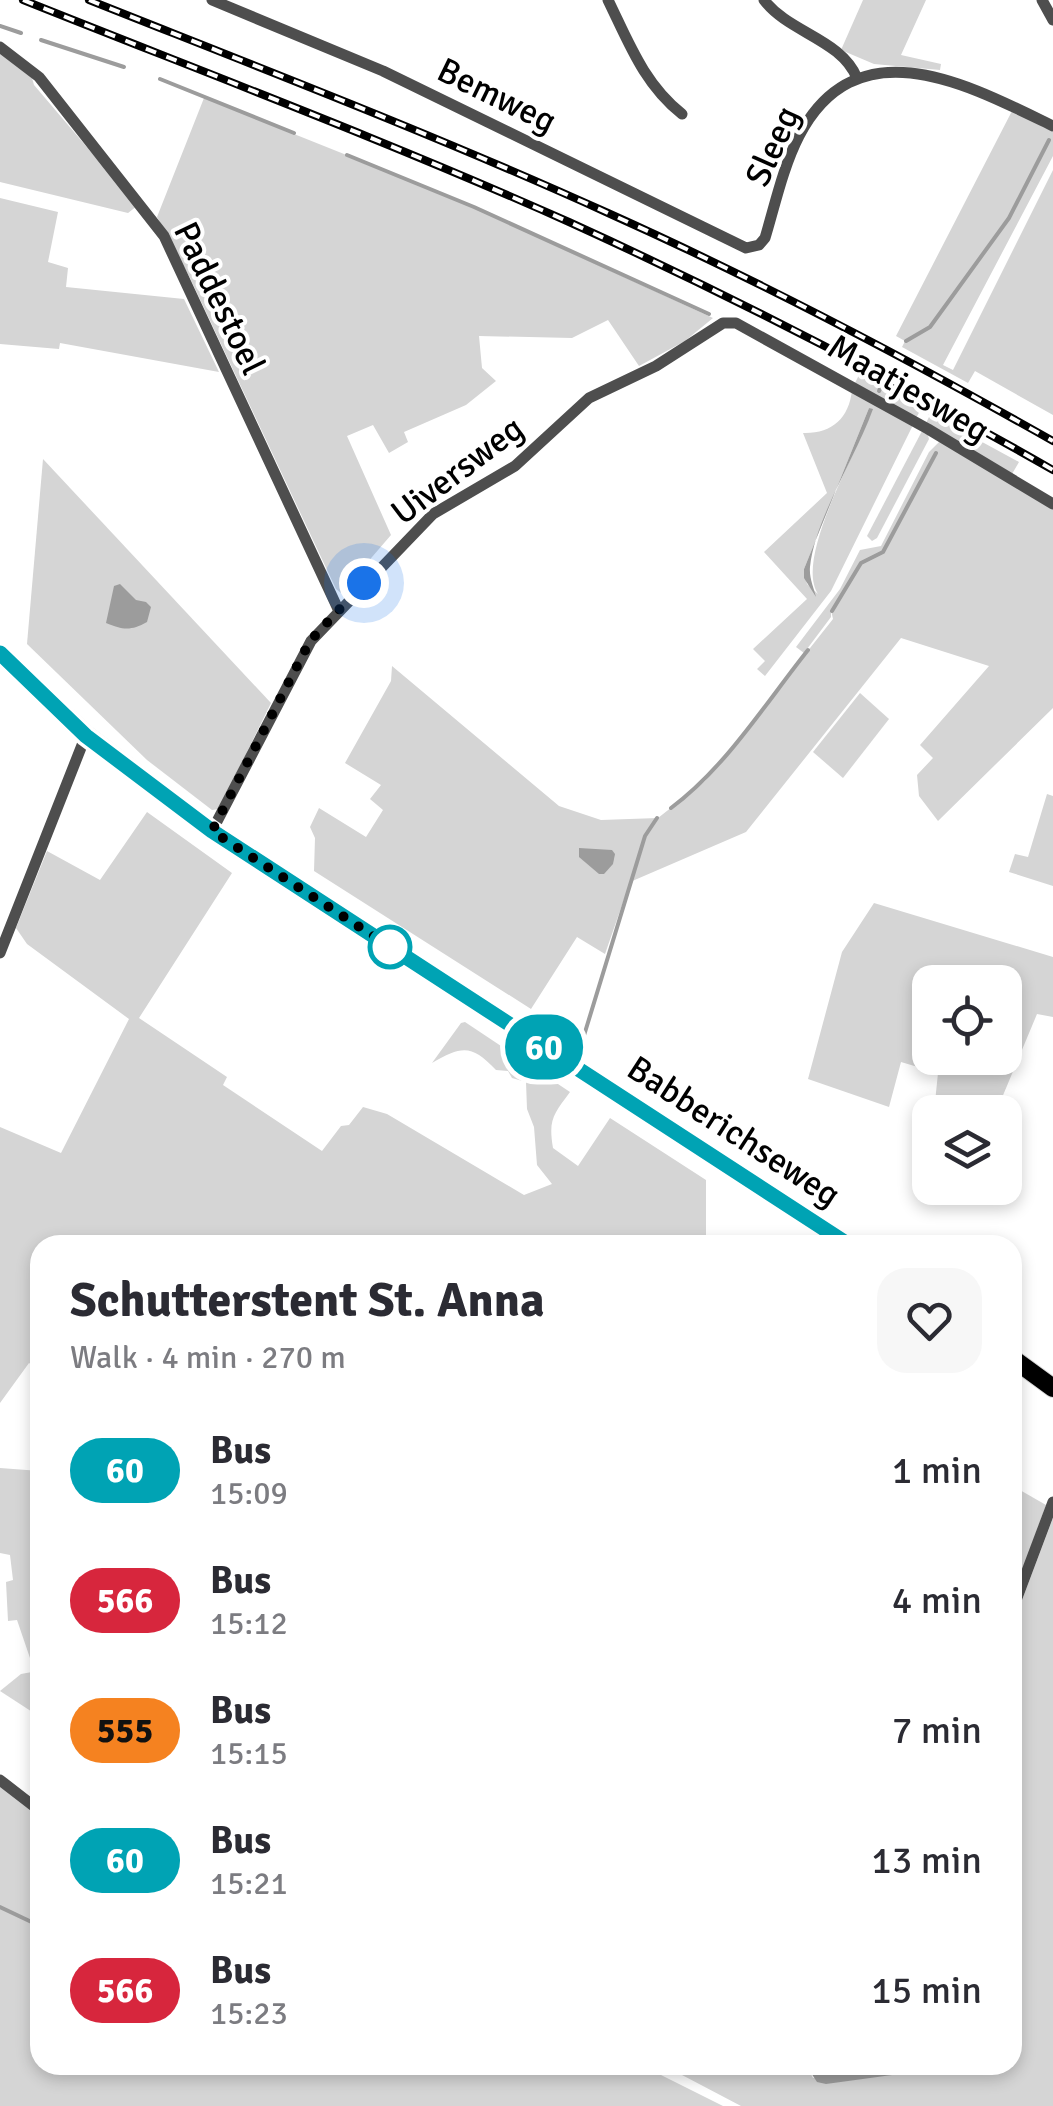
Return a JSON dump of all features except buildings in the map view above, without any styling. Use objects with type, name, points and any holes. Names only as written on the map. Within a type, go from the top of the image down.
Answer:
[{"type":"main road","name":"Babberichseweg","points":[[0,652],[86,736],[212,831],[834,1235]]},
{"type":"main road","points":[[1022,1365],[1053,1388]]},
{"type":"street","name":"Bemweg","points":[[212,0],[234,4],[383,71],[621,184],[738,245],[753,248]]},
{"type":"street","points":[[608,0],[644,76],[682,114]]},
{"type":"street","points":[[764,0],[782,18],[846,58],[857,78],[882,72],[944,78],[976,88],[1053,126]]},
{"type":"street","points":[[1042,0],[1053,20]]},
{"type":"street","name":"Paddestoel","points":[[0,47],[39,77],[164,236],[338,610]]},
{"type":"street","name":"Sleeg","points":[[753,248],[765,238],[796,140],[808,119],[838,86],[857,78]]},
{"type":"street","name":"Uiversweg","points":[[212,831],[310,641],[433,514],[516,466],[590,398],[656,366],[723,323],[736,323]]},
{"type":"street","name":"Maatjesweg","points":[[736,323],[912,420],[1053,504]]},
{"type":"street","points":[[0,953],[86,736]]},
{"type":"street","points":[[1022,1584],[1053,1502]]},
{"type":"street","points":[[0,1780],[30,1803]]},
{"type":"shaded area","points":[[863,0],[926,0],[901,55],[941,64],[940,70],[874,64],[841,50]]},
{"type":"shaded area","points":[[0,53],[32,78],[137,206],[128,213],[0,182]]},
{"type":"shaded area","points":[[204,98],[444,194],[713,318],[685,341],[639,366],[608,320],[572,338],[479,336],[482,368],[496,381],[466,405],[404,432],[408,442],[389,453],[373,425],[347,436],[391,535],[341,593],[157,217]]},
{"type":"shaded area","points":[[1012,111],[1053,132],[1053,156],[943,365],[953,370],[1053,170],[1053,415],[975,371],[968,383],[902,347],[905,341],[896,336]]},
{"type":"shaded area","points":[[0,198],[58,212],[48,262],[68,268],[66,287],[184,299],[219,372],[60,343],[59,349],[0,344]]},
{"type":"shaded area","points":[[859,375],[1019,462],[1012,474],[926,423],[930,415],[920,411],[916,418],[855,383]]},
{"type":"shaded area","points":[[852,390],[913,425],[831,591],[765,676],[757,669],[765,661],[753,649],[807,599],[764,552],[827,493],[803,433],[822,431],[837,423]],"holes":[[[869,408],[872,410],[821,531],[814,556],[813,577],[818,594],[807,584],[804,569]]]},
{"type":"shaded area","points":[[869,408],[873,409],[866,428],[836,490]]},
{"type":"shaded area","points":[[922,431],[927,432],[929,439],[872,541],[867,536]]},
{"type":"shaded area","points":[[940,441],[1053,509],[1053,708],[938,821],[919,796],[917,775],[933,758],[920,745],[989,666],[901,638],[746,832],[630,882],[605,954],[577,937],[531,1009],[314,871],[315,838],[310,827],[319,808],[366,837],[383,810],[370,799],[381,785],[345,763],[391,681],[392,666],[559,806],[601,820],[658,818],[705,781],[833,619],[831,610],[831,617],[804,653],[796,647],[840,589],[860,550],[881,546],[929,452]]},
{"type":"shaded area","points":[[43,459],[271,703],[219,809],[212,810],[147,760],[27,644]]},
{"type":"shaded area","points":[[817,537],[810,571],[816,597],[804,578],[804,569]]},
{"type":"shaded area","points":[[120,584],[136,600],[151,607],[147,622],[127,628],[106,623],[114,586]]},
{"type":"shaded area","points":[[860,693],[889,719],[843,778],[813,752]]},
{"type":"shaded area","points":[[1047,794],[1053,796],[1053,886],[1009,872],[1015,854],[1028,857]]},
{"type":"shaded area","points":[[147,812],[232,873],[139,1018],[227,1077],[223,1085],[322,1151],[341,1126],[349,1125],[363,1107],[387,1114],[524,1195],[552,1184],[537,1165],[526,1082],[512,1078],[508,1071],[496,1070],[467,1050],[432,1063],[465,1022],[570,1092],[554,1117],[551,1130],[553,1148],[578,1166],[610,1118],[706,1180],[706,1235],[30,1235],[30,1364],[0,1403],[0,1127],[61,1153],[129,1019],[27,944],[16,928],[47,851],[100,880]]},
{"type":"shaded area","points":[[579,848],[612,850],[613,864],[599,874],[579,857]]},
{"type":"shaded area","points":[[874,903],[1053,957],[1053,1017],[1037,1014],[1022,1050],[1022,965],[912,965],[912,1065],[901,1062],[889,1107],[808,1079],[842,952]]},
{"type":"shaded area","points":[[938,1075],[1011,1075],[1003,1095],[936,1095]]},
{"type":"shaded area","points":[[0,1468],[30,1470],[30,1658],[17,1620],[8,1621],[6,1582],[13,1580],[10,1555],[0,1553]]},
{"type":"shaded area","points":[[1022,1491],[1046,1505],[1022,1571]]},
{"type":"shaded area","points":[[1053,1518],[1053,2106],[741,2106],[682,2075],[1022,2075],[1022,1600]]},
{"type":"shaded area","points":[[30,1672],[30,1710],[0,1691],[21,1674]]},
{"type":"shaded area","points":[[0,1785],[30,1808],[30,2075],[661,2075],[723,2106],[0,2106]]},
{"type":"shaded area","points":[[812,2075],[892,2075],[826,2084],[817,2082]]},
{"type":"waterway","points":[[0,26],[21,33]]},
{"type":"waterway","points":[[41,40],[124,67]]},
{"type":"waterway","points":[[160,79],[294,133]]},
{"type":"waterway","points":[[906,341],[930,327],[1009,218],[1049,140]]},
{"type":"waterway","points":[[347,155],[474,207],[709,314]]},
{"type":"waterway","points":[[832,611],[861,563],[883,552],[936,453]]},
{"type":"waterway","points":[[671,808],[710,774],[808,650]]},
{"type":"waterway","points":[[582,1042],[645,836],[657,818]]},
{"type":"waterway","points":[[0,1907],[30,1921]]},
{"type":"railway","points":[[23,0],[366,136],[569,222],[814,340],[1053,470]]},
{"type":"railway","points":[[89,0],[415,130],[665,239],[833,322],[1053,441]]},
{"type":"bus line","name":"60","points":[[0,653],[86,736],[212,831],[834,1235]]},
{"type":"route","points":[[364,583],[310,641],[212,831],[401,954],[390,947]]}]
